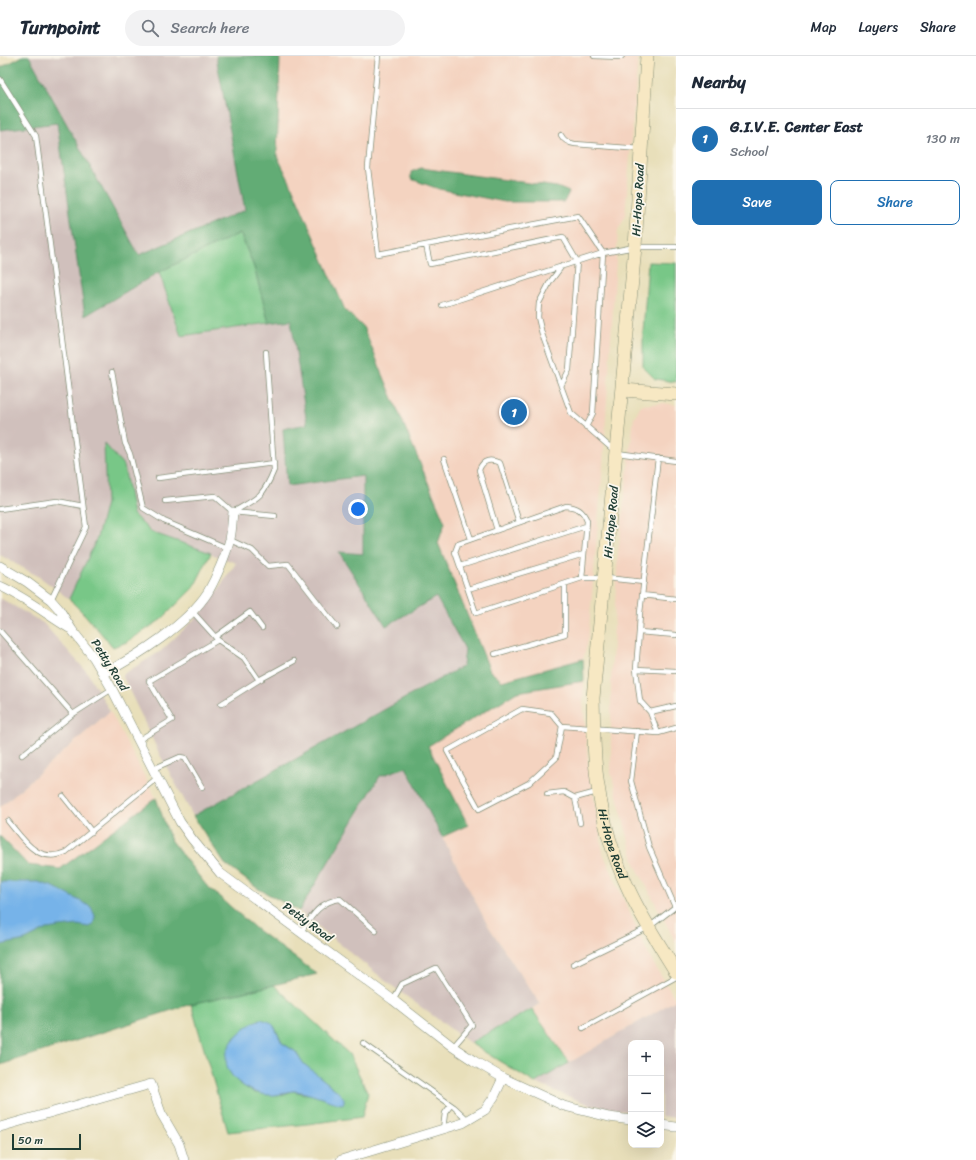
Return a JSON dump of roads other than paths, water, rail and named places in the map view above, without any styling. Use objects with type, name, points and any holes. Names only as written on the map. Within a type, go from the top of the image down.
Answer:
[{"type":"street","name":"Hi-Hope Road","points":[[647,56],[635,247],[594,698],[594,728],[599,792],[602,810],[617,862],[628,888],[676,972]]},
{"type":"street","points":[[623,390],[676,394]]},
{"type":"street","points":[[103,674],[159,640],[186,618],[208,592],[220,567],[228,544],[233,512]]},
{"type":"street","name":"Petty Road","points":[[0,566],[27,582],[51,600],[59,609],[72,630],[94,658],[112,689],[180,822],[220,873],[393,1000],[453,1047],[503,1078],[564,1106],[609,1117],[628,1120]]},
{"type":"street","name":"Petty Road","points":[[0,586],[35,604],[72,630]]},
{"type":"street","points":[[341,1160],[468,1120],[485,1110],[494,1097],[503,1078]]},
{"type":"street","points":[[0,1127],[151,1084],[161,1112],[179,1144],[184,1160]]},
{"type":"street","points":[[664,1125],[676,1127]]},
{"type":"lane","points":[[378,56],[368,168],[378,254],[578,216],[603,253],[593,413],[586,428]]},
{"type":"lane","points":[[594,56],[621,58],[622,56]]},
{"type":"lane","points":[[0,79],[36,136],[86,527],[51,600]]},
{"type":"lane","points":[[561,135],[566,142],[574,144],[641,149]]},
{"type":"lane","points":[[426,245],[430,264],[563,237],[577,262],[569,370],[561,386]]},
{"type":"lane","points":[[442,305],[603,253],[635,247],[676,247]]},
{"type":"lane","points":[[562,266],[550,282],[539,303],[538,317],[542,334],[571,413],[586,428],[617,453],[676,461]]},
{"type":"lane","points":[[233,512],[260,496],[268,486],[274,470],[266,352]]},
{"type":"lane","points":[[112,372],[125,443],[130,454],[143,508],[164,522],[228,544],[252,550],[268,566],[288,564],[337,627]]},
{"type":"lane","points":[[658,458],[642,594],[636,669],[640,701],[650,712],[658,733]]},
{"type":"lane","points":[[444,460],[470,539]]},
{"type":"lane","points":[[497,530],[479,470],[481,465],[486,461],[500,463],[519,522]]},
{"type":"lane","points":[[158,478],[274,463]]},
{"type":"lane","points":[[165,501],[215,496],[233,512],[275,516]]},
{"type":"lane","points":[[0,509],[57,501],[83,506]]},
{"type":"lane","points":[[582,578],[587,521],[580,509],[573,506],[566,506],[470,539],[458,544],[455,548],[455,552],[476,613],[582,578],[606,578],[644,582]]},
{"type":"lane","points":[[460,566],[586,526]]},
{"type":"lane","points":[[468,589],[584,554]]},
{"type":"lane","points":[[495,654],[565,634],[565,584]]},
{"type":"lane","points":[[642,594],[676,599]]},
{"type":"lane","points":[[192,611],[216,638],[244,658],[259,680]]},
{"type":"lane","points":[[138,741],[172,720],[149,681],[216,638],[250,612],[262,628]]},
{"type":"lane","points":[[0,631],[73,714]]},
{"type":"lane","points":[[639,632],[676,636]]},
{"type":"lane","points":[[221,704],[259,680],[294,661]]},
{"type":"lane","points":[[636,669],[676,671]]},
{"type":"lane","points":[[22,755],[73,714],[112,689]]},
{"type":"lane","points":[[650,712],[676,706]]},
{"type":"lane","points":[[562,726],[556,758],[529,783],[479,809],[447,751],[522,708],[551,713],[562,726],[658,733],[676,728]]},
{"type":"lane","points":[[573,964],[649,927],[675,907],[649,847],[631,781],[637,731]]},
{"type":"lane","points":[[152,769],[180,757],[185,758],[202,787]]},
{"type":"lane","points":[[8,821],[30,848],[43,855],[61,855],[92,832],[157,778]]},
{"type":"lane","points":[[547,794],[564,792],[575,798],[599,792]]},
{"type":"lane","points":[[63,796],[92,832]]},
{"type":"lane","points":[[575,798],[580,823]]},
{"type":"lane","points":[[301,932],[313,913],[324,904],[333,900],[340,900],[376,931]]},
{"type":"lane","points":[[393,1000],[402,984],[436,968],[472,1025],[453,1047]]},
{"type":"lane","points":[[584,1028],[676,977]]},
{"type":"lane","points":[[363,1043],[451,1105],[468,1120]]},
{"type":"lane","points":[[443,1129],[445,1113],[451,1105]]},
{"type":"water","points":[[0,882],[38,882],[54,887],[91,907],[95,916],[93,925],[89,927],[78,925],[47,929],[25,940],[0,945]]},
{"type":"water","points":[[261,1019],[270,1022],[274,1026],[282,1043],[296,1052],[304,1064],[335,1089],[344,1098],[344,1103],[341,1104],[298,1091],[272,1095],[261,1094],[238,1082],[228,1068],[226,1060],[227,1052],[232,1041],[240,1032]]},
{"type":"place","name":"G.I.V.E. Center East","points":[[514,412]]}]
